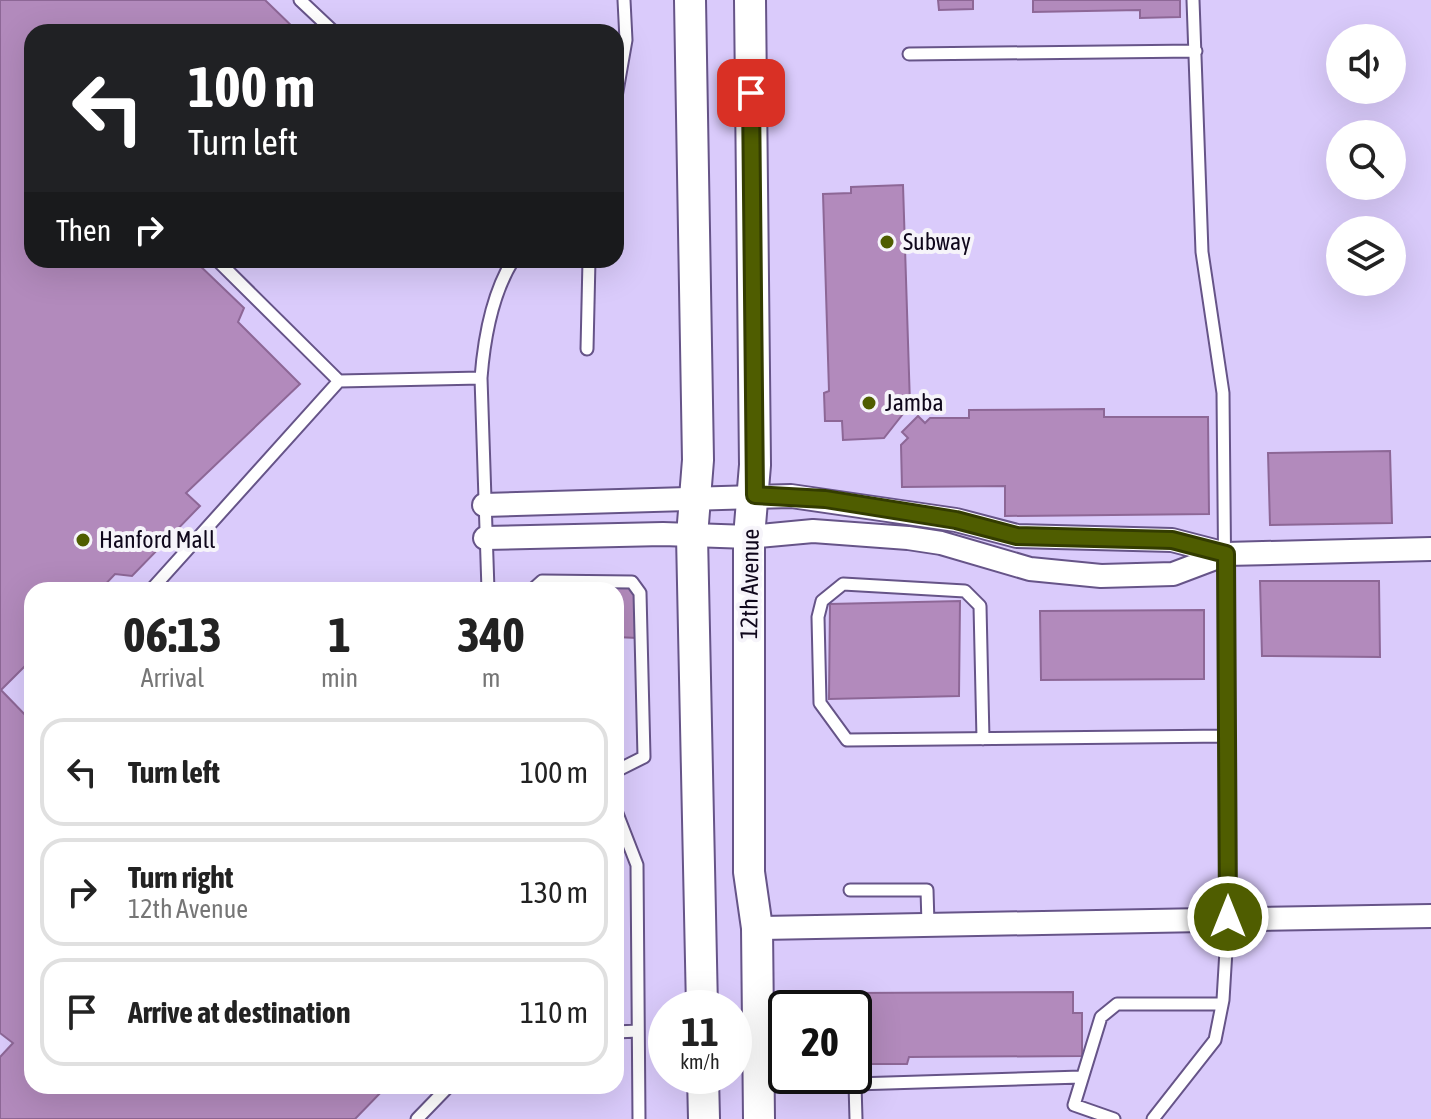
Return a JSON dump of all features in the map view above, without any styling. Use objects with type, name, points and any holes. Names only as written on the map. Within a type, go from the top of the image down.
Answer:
[{"type":"main road","points":[[690,0],[695,500],[692,536],[702,990]]},
{"type":"main road","name":"12th Avenue","points":[[750,0],[755,495],[749,537],[749,872],[757,928],[759,1119]]},
{"type":"main road","points":[[703,1094],[704,1119]]},
{"type":"street","points":[[484,505],[695,500],[755,495],[825,499],[956,520],[1017,536],[1172,540],[1226,554],[1431,549]]},
{"type":"street","points":[[485,538],[749,537],[813,531],[908,538],[1063,575],[1173,574],[1226,554]]},
{"type":"street","points":[[757,928],[1228,917],[1431,916]]},
{"type":"lane","points":[[300,0],[326,24]]},
{"type":"lane","points":[[624,0],[624,51]]},
{"type":"lane","points":[[1153,1119],[1208,1054],[1215,1040],[1222,1004],[1228,917],[1223,393],[1202,252],[1193,0]]},
{"type":"lane","points":[[909,54],[1196,51]]},
{"type":"lane","points":[[225,268],[339,381],[481,378]]},
{"type":"lane","points":[[488,582],[481,378],[483,348],[502,278],[508,268]]},
{"type":"lane","points":[[587,349],[589,268]]},
{"type":"lane","points":[[158,582],[339,381]]},
{"type":"lane","points":[[541,582],[617,579],[632,582],[640,593],[644,757],[624,767]]},
{"type":"lane","points":[[983,739],[980,606],[965,591],[843,584],[822,601],[818,617],[820,703],[847,740],[983,739],[1227,736]]},
{"type":"lane","points":[[624,832],[637,865],[639,1119]]},
{"type":"lane","points":[[850,890],[927,890],[928,924]]},
{"type":"lane","points":[[1068,1119],[1101,1017],[1117,1004],[1222,1004]]},
{"type":"lane","points":[[624,1032],[638,1031]]},
{"type":"lane","points":[[856,1119],[855,1084],[1081,1077]]},
{"type":"lane","points":[[417,1119],[441,1094]]},
{"type":"lane","points":[[1074,1105],[1114,1119]]},
{"type":"building","name":"Hanford Mall","points":[[0,0],[265,0],[290,24],[24,24],[24,268],[202,268],[244,308],[238,322],[300,384],[186,493],[200,506],[132,576],[115,574],[108,582],[24,582],[24,667],[1,690],[24,714],[24,1094],[379,1094],[355,1119],[0,1119],[0,1057],[13,1043],[0,1033]]},
{"type":"building","points":[[938,0],[973,0],[973,9],[939,10]]},
{"type":"building","points":[[1033,0],[1180,0],[1180,17],[1140,18],[1140,10],[1033,12]]},
{"type":"building","points":[[903,185],[910,405],[884,438],[843,440],[842,421],[825,421],[824,393],[829,391],[823,194],[851,193],[851,187]]},
{"type":"building","points":[[1104,409],[1104,417],[1208,417],[1209,514],[1005,516],[1005,486],[902,487],[901,445],[908,438],[902,432],[918,416],[925,423],[930,418],[969,418],[969,410]]},
{"type":"building","points":[[1390,451],[1392,523],[1270,525],[1268,453]]},
{"type":"building","points":[[1260,581],[1379,581],[1380,657],[1262,656]]},
{"type":"building","points":[[624,587],[629,587],[636,598],[637,638],[624,637]]},
{"type":"building","points":[[960,601],[959,696],[829,699],[830,604]]},
{"type":"building","points":[[1204,610],[1204,679],[1041,680],[1040,611]]},
{"type":"building","points":[[1073,992],[1073,1013],[1082,1013],[1082,1056],[909,1057],[907,1064],[872,1064],[872,993]]},
{"type":"place","name":"Subway","points":[[887,242]]},
{"type":"place","name":"Jamba","points":[[869,403]]},
{"type":"place","name":"Hanford Mall","points":[[83,540]]},
{"type":"route","points":[[751,93],[755,495],[825,499],[956,520],[1017,536],[1070,540],[1172,540],[1226,554],[1228,917]]}]
